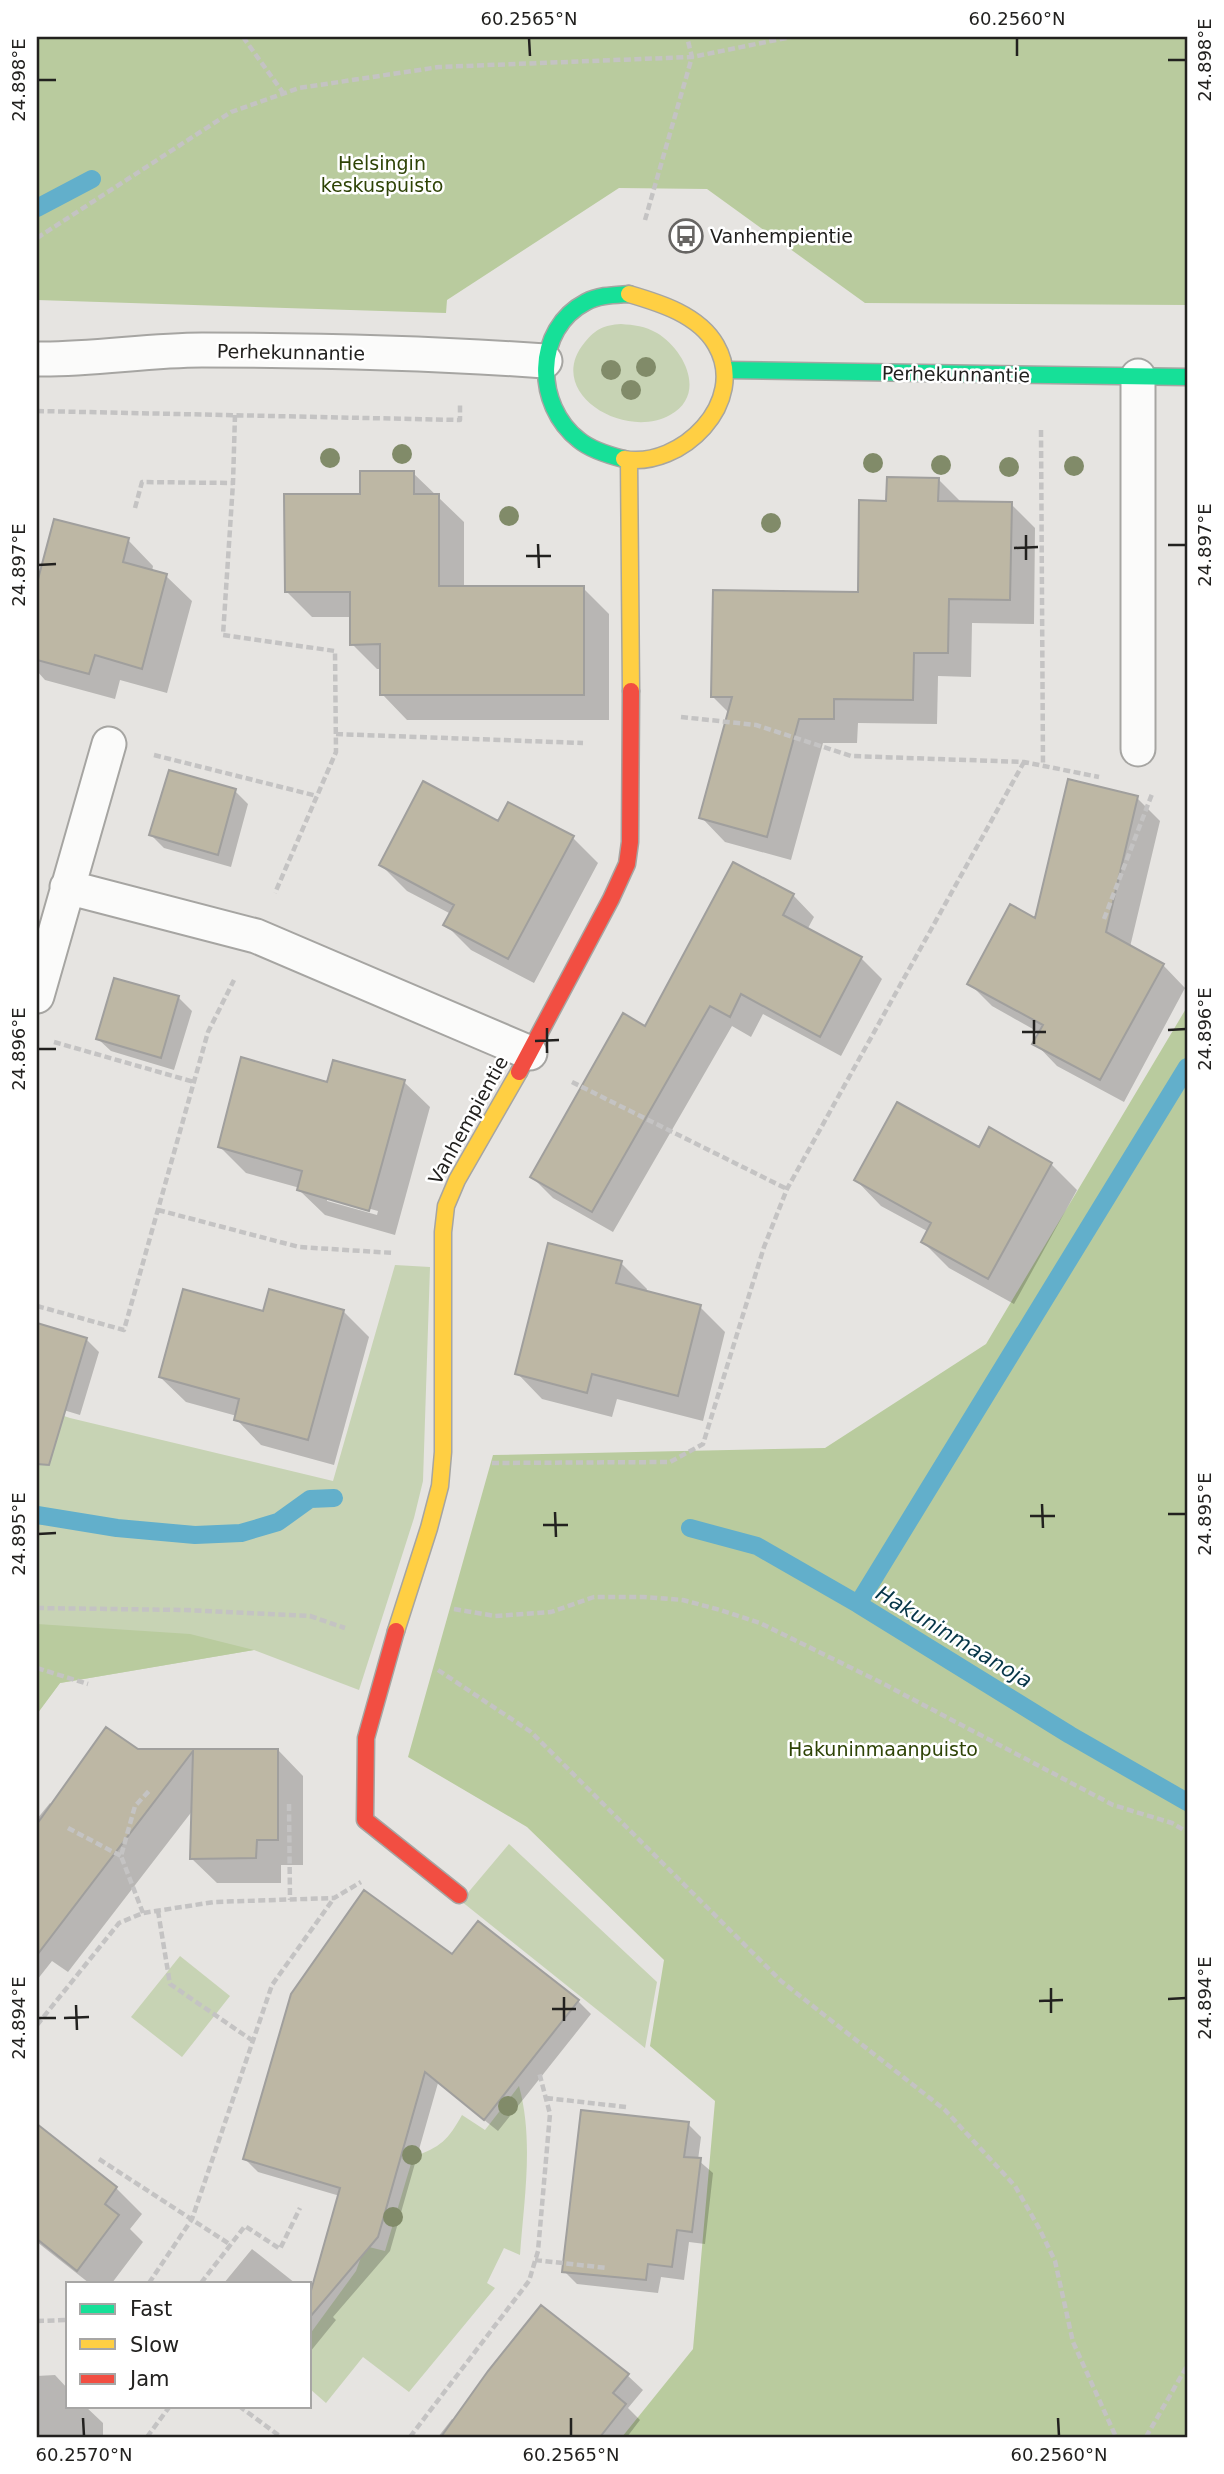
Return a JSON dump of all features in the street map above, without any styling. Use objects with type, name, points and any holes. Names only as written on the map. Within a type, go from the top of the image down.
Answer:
[{"type":"street","points":[[629,294],[658,301],[702,327],[719,350],[725,370],[722,394],[712,416],[697,436],[677,450],[654,458],[629,460],[601,454],[576,439],[557,416],[547,390],[545,361],[552,336],[568,315],[586,302],[608,295],[629,294]]},
{"type":"street","name":"Perhekunnantie","points":[[725,370],[1187,377]]},
{"type":"street","name":"Vanhempientie","points":[[459,1895],[365,1820],[366,1738],[440,1486],[443,1452],[442,1256],[446,1206],[457,1181],[530,1053],[627,864],[632,744],[629,460]]},
{"type":"lane","name":"Perhekunnantie","points":[[37,359],[73,360],[199,350],[448,355],[545,361]]},
{"type":"lane","points":[[1138,376],[1138,749]]},
{"type":"lane","points":[[37,996],[109,744]]},
{"type":"lane","points":[[67,887],[256,936],[530,1053]]},
{"type":"path","points":[[243,37],[284,94]]},
{"type":"path","points":[[645,220],[692,57],[687,37]]},
{"type":"path","points":[[37,238],[231,112],[299,88],[439,67],[692,57],[791,37]]},
{"type":"path","points":[[37,411],[460,420]]},
{"type":"path","points":[[1041,430],[1043,765]]},
{"type":"path","points":[[135,508],[142,482],[233,483]]},
{"type":"path","points":[[673,717],[756,725],[851,756],[1024,762],[1103,778]]},
{"type":"path","points":[[336,734],[632,744]]},
{"type":"path","points":[[109,744],[317,796]]},
{"type":"path","points":[[488,1463],[670,1462],[703,1444],[764,1247],[787,1189],[1024,762]]},
{"type":"path","points":[[1104,919],[1154,789]]},
{"type":"path","points":[[50,1041],[194,1082]]},
{"type":"path","points":[[562,1077],[787,1189]]},
{"type":"path","points":[[158,1210],[299,1247],[442,1256]]},
{"type":"path","points":[[448,1608],[495,1616],[551,1612],[594,1597],[644,1597],[683,1600],[720,1610],[760,1623],[880,1682],[1113,1805],[1172,1823],[1187,1832]]},
{"type":"path","points":[[37,1608],[186,1610],[310,1616],[392,1643],[420,1657],[531,1732],[781,1981],[945,2110],[1007,2176],[1040,2228],[1055,2261],[1073,2342],[1116,2437]]},
{"type":"path","points":[[37,1668],[88,1684]]},
{"type":"path","points":[[143,1913],[121,1856],[135,1806],[149,1791]]},
{"type":"path","points":[[289,1804],[290,1900]]},
{"type":"path","points":[[68,1828],[121,1856]]},
{"type":"path","points":[[150,2282],[192,2219],[272,1985],[334,1898],[408,1852]]},
{"type":"path","points":[[37,2025],[119,1923],[143,1913],[214,1902],[334,1898]]},
{"type":"path","points":[[158,1911],[170,1983],[253,2041]]},
{"type":"path","points":[[410,2437],[528,2281],[538,2251],[550,2113],[540,2072]]},
{"type":"path","points":[[546,2098],[626,2107]]},
{"type":"path","points":[[99,2159],[230,2245]]},
{"type":"path","points":[[202,2282],[245,2226],[280,2249],[300,2208]]},
{"type":"path","points":[[535,2260],[607,2268]]},
{"type":"path","points":[[37,2320],[66,2320]]},
{"type":"path","points":[[1146,2437],[1187,2366]]},
{"type":"path","points":[[147,2437],[169,2408]]},
{"type":"path","points":[[242,2408],[281,2437]]},
{"type":"green space","name":"Helsingin keskuspuisto","points":[[37,37],[1187,37],[1187,305],[865,303],[707,189],[619,188],[447,300],[446,313],[37,300]]},
{"type":"green space","points":[[621,324],[644,327],[657,333],[676,350],[683,361],[690,385],[688,396],[670,415],[651,421],[631,422],[612,417],[594,407],[581,394],[574,378],[575,361],[585,342],[601,328]]},
{"type":"green space","name":"Hakuninmaanpuisto","points":[[1187,1007],[1187,2437],[622,2437],[693,2349],[715,2101],[650,2046],[664,1960],[527,1827],[408,1757],[493,1455],[825,1448],[986,1344]]},
{"type":"green space","points":[[395,1265],[430,1267],[423,1481],[414,1518],[359,1690],[254,1650],[60,1683],[37,1714],[37,1407],[70,1418],[333,1481]]},
{"type":"green space","points":[[37,1624],[190,1634],[254,1650],[60,1683],[37,1714]]},
{"type":"green space","points":[[509,1844],[657,1982],[645,2048],[461,1901]]},
{"type":"green space","points":[[180,1956],[230,1996],[182,2057],[131,2017]]},
{"type":"green space","points":[[519,2086],[524,2107],[527,2149],[520,2255],[504,2248],[487,2283],[495,2288],[409,2392],[363,2357],[326,2403],[312,2391],[312,2331],[356,2271],[365,2246],[385,2251],[413,2157],[443,2142],[462,2115],[485,2130]]},
{"type":"building","points":[[360,471],[414,471],[414,494],[439,494],[439,586],[584,586],[584,695],[380,695],[380,644],[350,645],[350,592],[285,592],[284,494],[360,494]]},
{"type":"building","points":[[887,477],[939,478],[938,501],[1012,502],[1010,600],[949,599],[948,653],[914,653],[913,700],[834,699],[834,719],[799,719],[767,837],[699,818],[732,697],[711,697],[713,590],[858,592],[859,500],[886,501]]},
{"type":"building","points":[[54,519],[129,538],[123,562],[167,574],[142,669],[95,655],[89,674],[37,660],[37,583]]},
{"type":"building","points":[[169,770],[236,789],[218,855],[149,835]]},
{"type":"building","points":[[1068,779],[1138,796],[1106,932],[1164,964],[1100,1080],[1032,1044],[1043,1025],[967,984],[1010,904],[1035,918]]},
{"type":"building","points":[[423,781],[498,821],[508,802],[574,836],[508,959],[443,925],[454,905],[379,865]]},
{"type":"building","points":[[733,862],[794,894],[783,915],[862,957],[820,1037],[741,994],[730,1017],[710,1006],[592,1212],[530,1177],[623,1013],[645,1026]]},
{"type":"building","points":[[114,978],[179,996],[161,1058],[96,1039]]},
{"type":"building","points":[[241,1057],[327,1082],[333,1060],[405,1080],[369,1211],[297,1190],[302,1171],[218,1147]]},
{"type":"building","points":[[897,1102],[979,1147],[989,1127],[1052,1163],[988,1279],[921,1242],[931,1223],[854,1180]]},
{"type":"building","points":[[548,1243],[622,1261],[616,1283],[701,1305],[678,1396],[592,1374],[587,1393],[515,1374]]},
{"type":"building","points":[[183,1289],[263,1311],[269,1289],[344,1310],[308,1440],[234,1420],[239,1399],[159,1377]]},
{"type":"building","points":[[37,1323],[87,1338],[49,1465],[37,1464]]},
{"type":"building","points":[[106,1727],[138,1749],[278,1749],[278,1840],[257,1840],[256,1858],[190,1859],[193,1751],[37,1955],[37,1824]]},
{"type":"building","points":[[364,1890],[452,1954],[478,1921],[579,2000],[484,2120],[425,2072],[378,2237],[312,2315],[312,2287],[340,2188],[243,2159],[291,1994]]},
{"type":"building","points":[[581,2110],[689,2122],[684,2157],[701,2158],[692,2232],[677,2230],[672,2267],[648,2264],[646,2280],[562,2272]]},
{"type":"building","points":[[37,2124],[117,2187],[105,2204],[119,2215],[77,2271],[37,2239]]},
{"type":"building","points":[[541,2305],[629,2374],[613,2393],[626,2404],[600,2437],[441,2437],[488,2371]]},
{"type":"waterway","points":[[37,208],[92,179]]},
{"type":"waterway","points":[[858,1604],[1187,1067]]},
{"type":"waterway","name":"Hakuninmaanoja","points":[[37,1515],[117,1528],[195,1535],[241,1533],[278,1522],[310,1499],[334,1498]]},
{"type":"waterway","name":"Hakuninmaanoja","points":[[690,1528],[757,1546],[858,1604],[1070,1735],[1187,1802]]},
{"type":"traffic: fast","points":[[624,459],[589,447],[564,425],[554,407],[546,368],[549,348],[557,330],[569,314],[591,300],[629,294]]},
{"type":"traffic: fast","points":[[725,370],[1187,377]]},
{"type":"traffic: slow","points":[[624,459],[646,459],[667,453],[687,442],[704,427],[716,409],[724,388],[724,367],[716,345],[700,326],[678,312],[629,294]]},
{"type":"traffic: slow","points":[[629,460],[631,691]]},
{"type":"traffic: slow","points":[[396,1631],[440,1486],[443,1452],[443,1232],[446,1206],[457,1180],[519,1072]]},
{"type":"traffic: jam","points":[[519,1072],[627,864],[630,842],[631,691]]},
{"type":"traffic: jam","points":[[396,1631],[366,1738],[365,1820],[459,1895]]},
{"type":"place","name":"Vanhempientie","points":[[686,236]]}]
